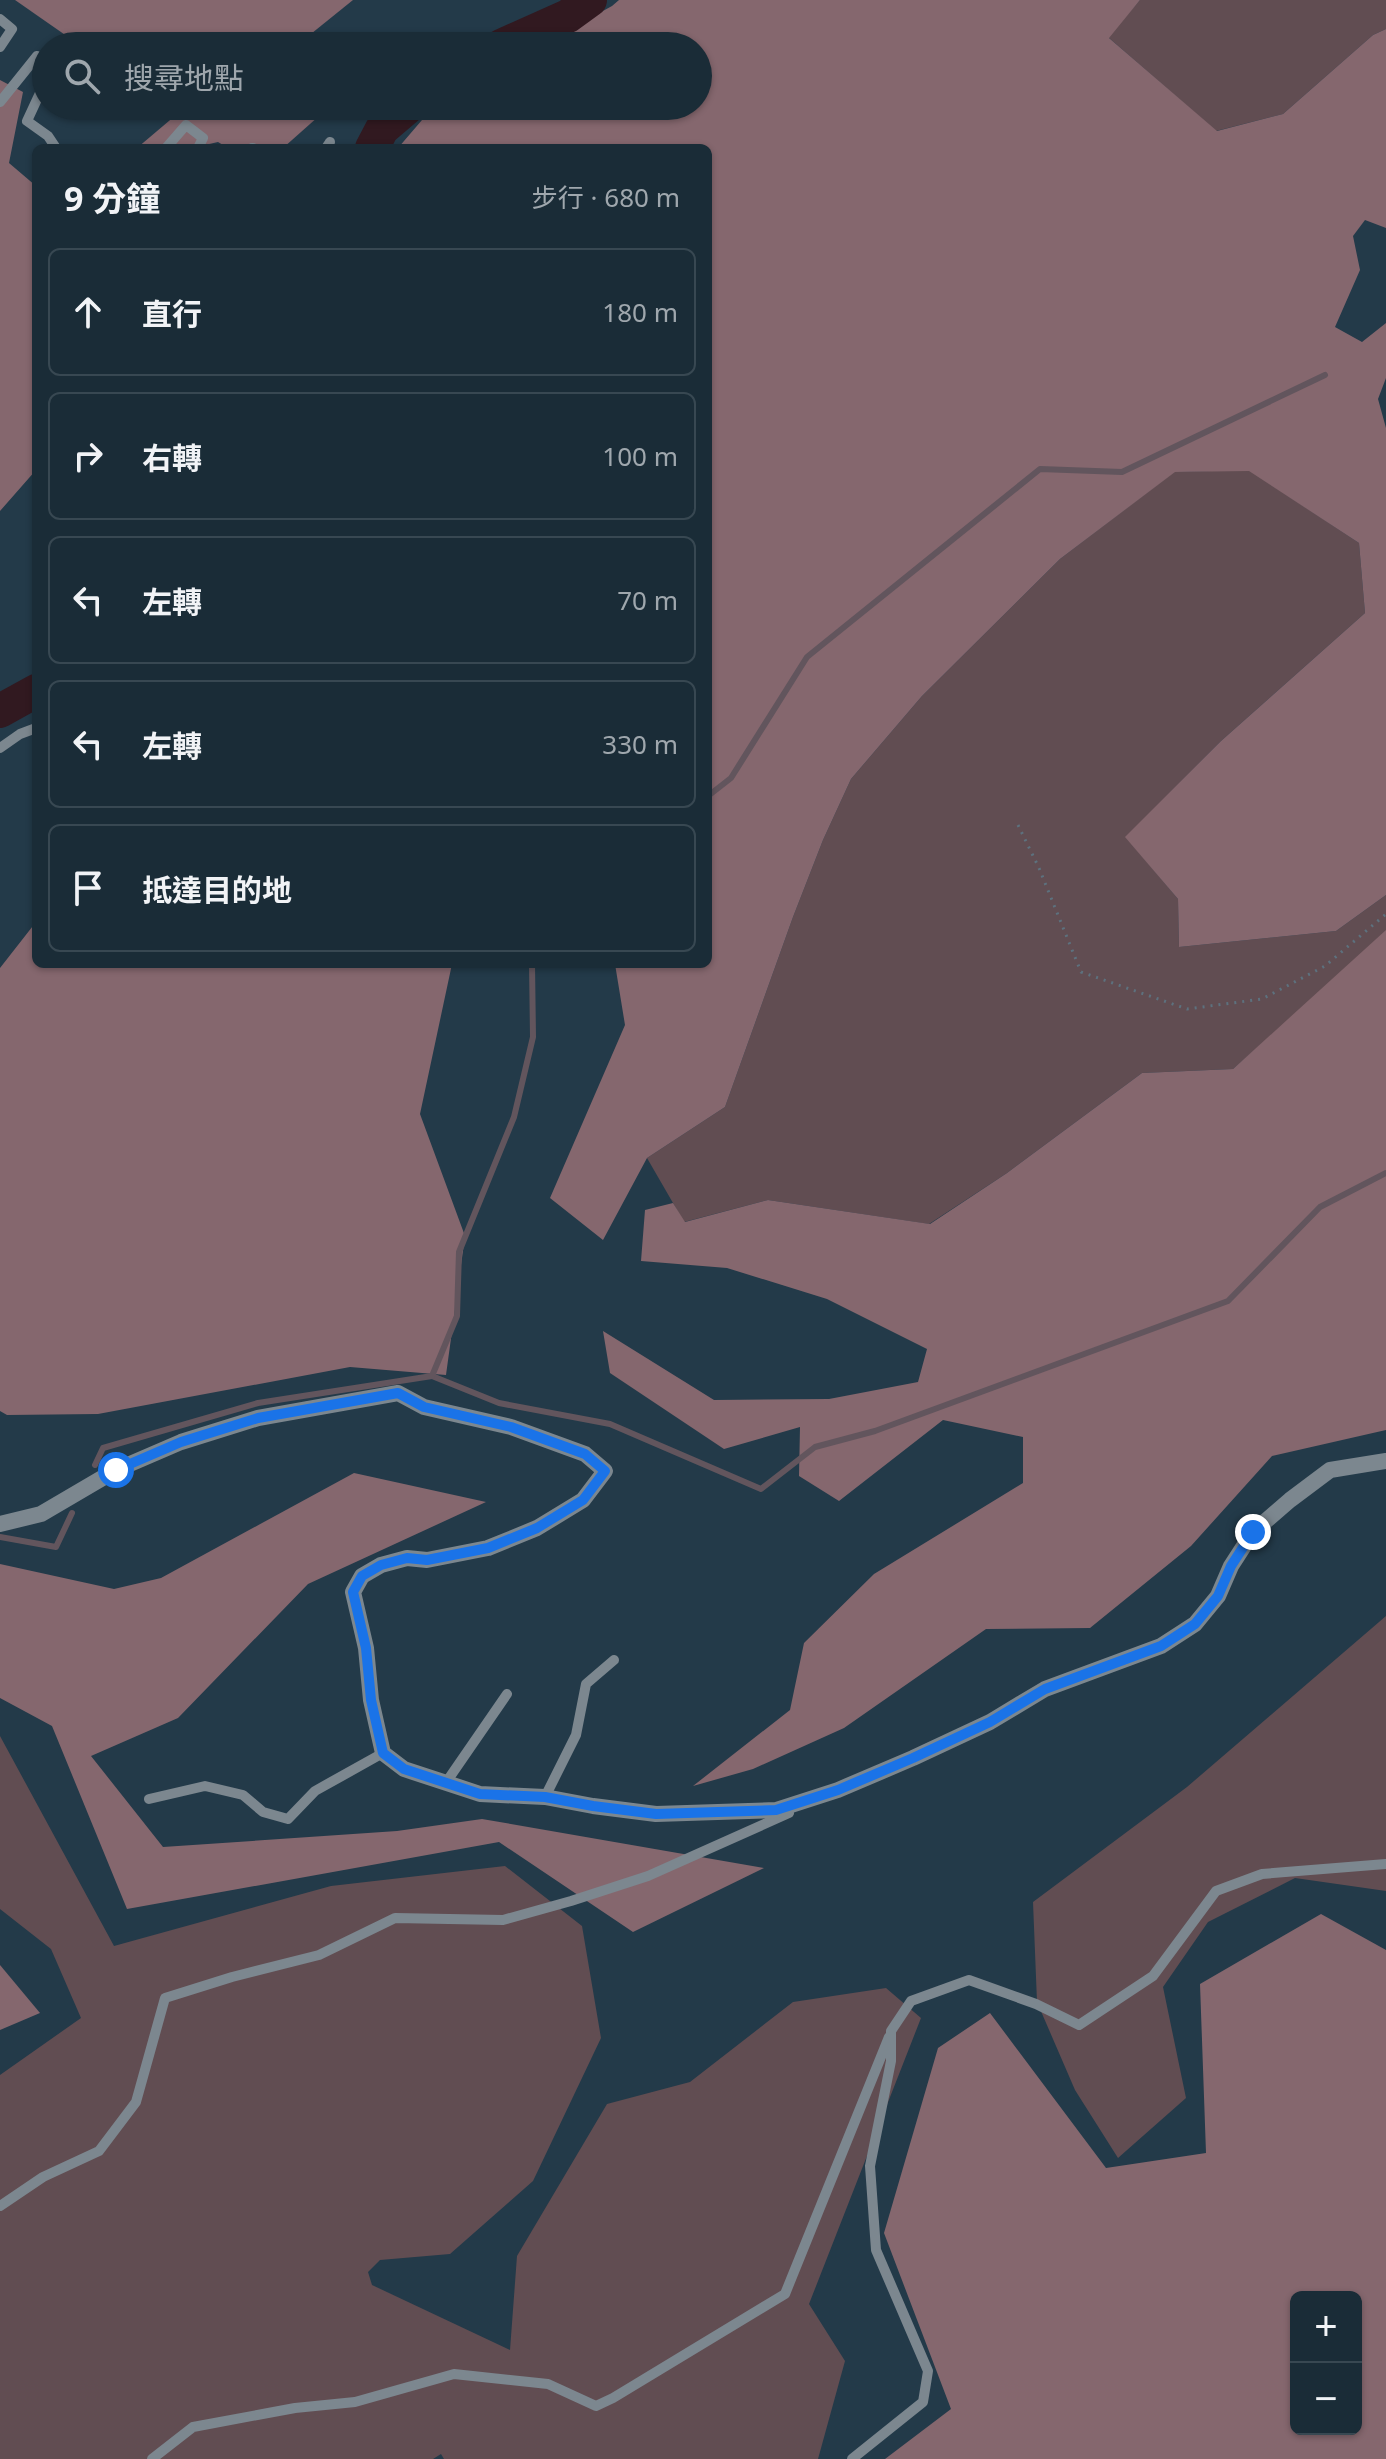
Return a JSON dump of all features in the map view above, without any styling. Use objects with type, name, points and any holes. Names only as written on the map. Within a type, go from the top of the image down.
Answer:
[{"type":"street","points":[[0,1524],[41,1514],[116,1470],[181,1442],[258,1418],[398,1393],[424,1407],[511,1427],[585,1454],[605,1471],[583,1500],[537,1528],[488,1548],[427,1560],[407,1558],[381,1565],[362,1576],[353,1592],[366,1648],[371,1700],[383,1753],[404,1769],[480,1794],[545,1797],[656,1814],[776,1810],[838,1790],[913,1758],[990,1722],[1045,1689],[1161,1646],[1195,1624],[1218,1596],[1231,1566],[1253,1532],[1290,1500],[1330,1470],[1386,1461]]},
{"type":"lane","points":[[0,19],[12,29],[0,47]]},
{"type":"lane","points":[[0,102],[32,62]]},
{"type":"lane","points":[[32,110],[27,121],[48,136],[53,144]]},
{"type":"lane","points":[[169,144],[186,125],[203,138],[200,144]]},
{"type":"lane","points":[[0,748],[32,730]]},
{"type":"lane","points":[[545,1797],[576,1735],[586,1684],[614,1660]]},
{"type":"lane","points":[[445,1784],[507,1694]]},
{"type":"lane","points":[[149,1799],[205,1786],[243,1795],[263,1812],[288,1819],[315,1791],[383,1753]]},
{"type":"lane","points":[[0,2206],[43,2177],[99,2151],[136,2102],[165,1998],[319,1955],[395,1918],[503,1920],[571,1901],[648,1876],[838,1790]]},
{"type":"lane","points":[[152,2459],[193,2427],[295,2408],[355,2402],[454,2374],[548,2384],[596,2406],[613,2398],[785,2294],[891,2031],[911,2001],[969,1980],[1036,2004],[1079,2025],[1153,1976],[1216,1891],[1262,1874],[1386,1864]]},
{"type":"lane","points":[[852,2459],[923,2402],[928,2371],[876,2250],[870,2166],[891,2061],[891,2031]]},
{"type":"path","points":[[1018,825],[1081,972],[1187,1009],[1262,999],[1325,966],[1386,914]]},
{"type":"shaded area","points":[[15,0],[353,0],[313,32],[61,32]]},
{"type":"shaded area","points":[[619,0],[1140,0],[1109,38],[1217,131],[1283,114],[1373,35],[1386,29],[1386,228],[1365,220],[1353,236],[1360,270],[1335,327],[1362,342],[1386,323],[1386,378],[1378,399],[1386,428],[1386,895],[1336,931],[1179,947],[1178,899],[1125,837],[1221,741],[1365,613],[1359,543],[1249,471],[1175,472],[1060,559],[922,696],[851,779],[793,917],[725,1107],[647,1158],[603,1240],[550,1198],[625,1025],[616,968],[712,968],[712,144],[401,144],[422,120],[712,120],[712,32],[565,32]]},
{"type":"shaded area","points":[[1140,0],[1386,0],[1386,29],[1373,35],[1283,114],[1216,131],[1108,37]]},
{"type":"shaded area","points":[[0,80],[23,92],[9,163],[32,183],[32,475],[0,511]]},
{"type":"shaded area","points":[[170,120],[314,120],[288,144],[142,144]]},
{"type":"shaded area","points":[[1249,470],[1359,543],[1365,613],[1221,741],[1126,837],[1178,899],[1179,947],[1336,931],[1386,895],[1386,935],[1233,1069],[1142,1073],[1007,1173],[929,1224],[768,1200],[684,1222],[647,1158],[725,1107],[793,917],[851,779],[922,696],[1060,559],[1174,472]]},
{"type":"shaded area","points":[[32,927],[32,968],[451,968],[420,1114],[465,1236],[446,1375],[350,1367],[98,1414],[7,1415],[0,1411],[0,968]]},
{"type":"shaded area","points":[[1386,930],[1386,1430],[1272,1456],[1191,1546],[1090,1628],[986,1629],[844,1728],[753,1769],[693,1786],[790,1710],[804,1643],[874,1574],[1023,1483],[1023,1437],[943,1420],[839,1501],[799,1476],[800,1427],[724,1449],[610,1373],[603,1331],[714,1400],[829,1399],[918,1382],[927,1349],[827,1299],[727,1268],[641,1261],[645,1210],[673,1203],[685,1222],[768,1200],[930,1224],[1007,1173],[1142,1073],[1233,1069]]},
{"type":"shaded area","points":[[354,1473],[486,1502],[308,1584],[178,1718],[91,1756],[163,1847],[397,1831],[482,1819],[764,1868],[633,1932],[499,1842],[127,1909],[52,1726],[0,1698],[0,1564],[114,1589],[161,1578]]},
{"type":"shaded area","points":[[1386,1616],[1386,1891],[1295,1878],[1208,1922],[1163,1987],[1186,2098],[1118,2158],[1075,2090],[1037,2002],[1033,1902],[1187,1787]]},
{"type":"shaded area","points":[[0,1736],[114,1946],[331,1886],[505,1866],[582,1926],[601,2038],[533,2181],[450,2254],[380,2260],[368,2272],[372,2285],[510,2350],[517,2256],[607,2104],[690,2082],[793,2002],[886,1988],[921,2018],[809,2304],[845,2361],[818,2459],[444,2459],[441,2454],[433,2459],[0,2459],[0,2075],[81,2018],[51,1949],[0,1909]]},
{"type":"shaded area","points":[[1321,1914],[1386,1950],[1386,2459],[885,2459],[951,2409],[884,2233],[938,2048],[990,2013],[1106,2168],[1206,2153],[1200,1984]]},
{"type":"shaded area","points":[[0,1965],[40,2013],[0,2030]]},
{"type":"waterway","points":[[532,32],[568,16],[590,0]]},
{"type":"waterway","points":[[374,144],[382,129],[393,120]]},
{"type":"waterway","points":[[712,793],[731,778],[807,657],[1040,469],[1122,472],[1325,375]]},
{"type":"waterway","points":[[0,711],[32,693]]},
{"type":"waterway","points":[[95,1465],[103,1448],[258,1403],[432,1376],[457,1316],[459,1252],[514,1117],[533,1037],[532,968]]},
{"type":"waterway","points":[[432,1376],[499,1403],[610,1424],[761,1489],[815,1447],[875,1431],[1228,1301],[1320,1207],[1386,1173]]},
{"type":"waterway","points":[[0,1537],[56,1547],[72,1513]]},
{"type":"route","points":[[116,1470],[181,1442],[258,1418],[398,1393],[424,1407],[511,1427],[585,1454],[605,1471],[583,1500],[537,1528],[488,1548],[427,1560],[407,1558],[381,1565],[362,1576],[353,1592],[366,1648],[371,1700],[383,1753],[404,1769],[480,1794],[545,1797],[656,1814],[776,1810],[838,1790],[990,1722],[1045,1689],[1161,1646],[1195,1624],[1218,1596],[1231,1566],[1253,1532]]}]
